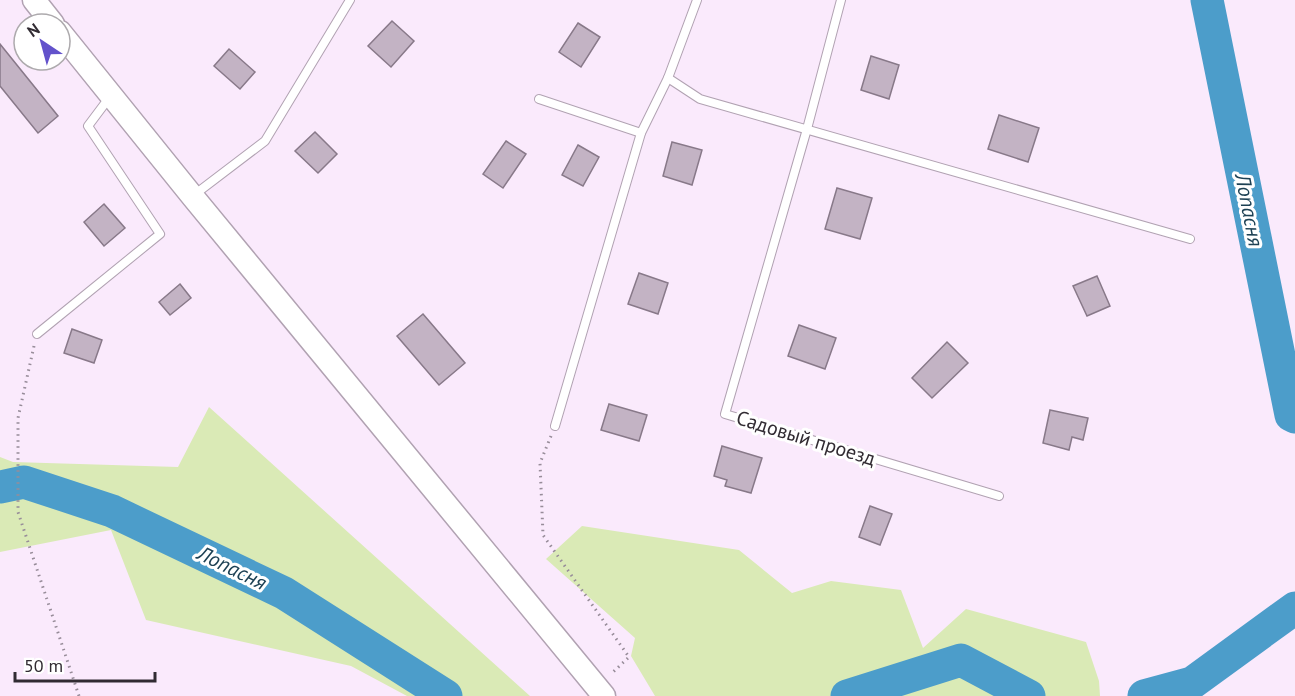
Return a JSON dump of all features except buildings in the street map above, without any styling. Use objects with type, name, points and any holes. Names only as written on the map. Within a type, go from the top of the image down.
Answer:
[{"type":"street","points":[[72,47],[192,196],[606,686]]},
{"type":"lane","points":[[192,196],[265,141],[350,0]]},
{"type":"lane","points":[[555,426],[641,133],[668,78],[697,0]]},
{"type":"lane","name":"Садовый проезд","points":[[840,0],[807,129],[724,414],[999,496]]},
{"type":"lane","points":[[668,78],[700,99],[1190,239]]},
{"type":"lane","points":[[37,334],[160,234],[88,126],[111,95]]},
{"type":"lane","points":[[538,99],[641,133]]},
{"type":"path","points":[[37,334],[18,418],[18,512],[79,696]]},
{"type":"path","points":[[555,426],[540,463],[543,535],[629,657],[606,686]]},
{"type":"green space","points":[[209,407],[530,696],[407,696],[351,666],[146,620],[111,530],[0,552],[0,457],[13,462],[178,467]]},
{"type":"green space","points":[[582,526],[739,550],[792,593],[831,581],[901,590],[923,648],[966,609],[1086,642],[1099,681],[1100,696],[655,696],[631,656],[635,638],[546,559]]},
{"type":"waterway","name":"Лопасня","points":[[1207,0],[1291,415],[1295,417]]},
{"type":"waterway","name":"Лопасня","points":[[0,487],[24,482],[112,511],[284,593],[446,696]]},
{"type":"waterway","name":"Лопасня","points":[[1144,696],[1192,683],[1295,608]]},
{"type":"waterway","name":"Лопасня","points":[[847,696],[961,660],[1029,696]]}]
